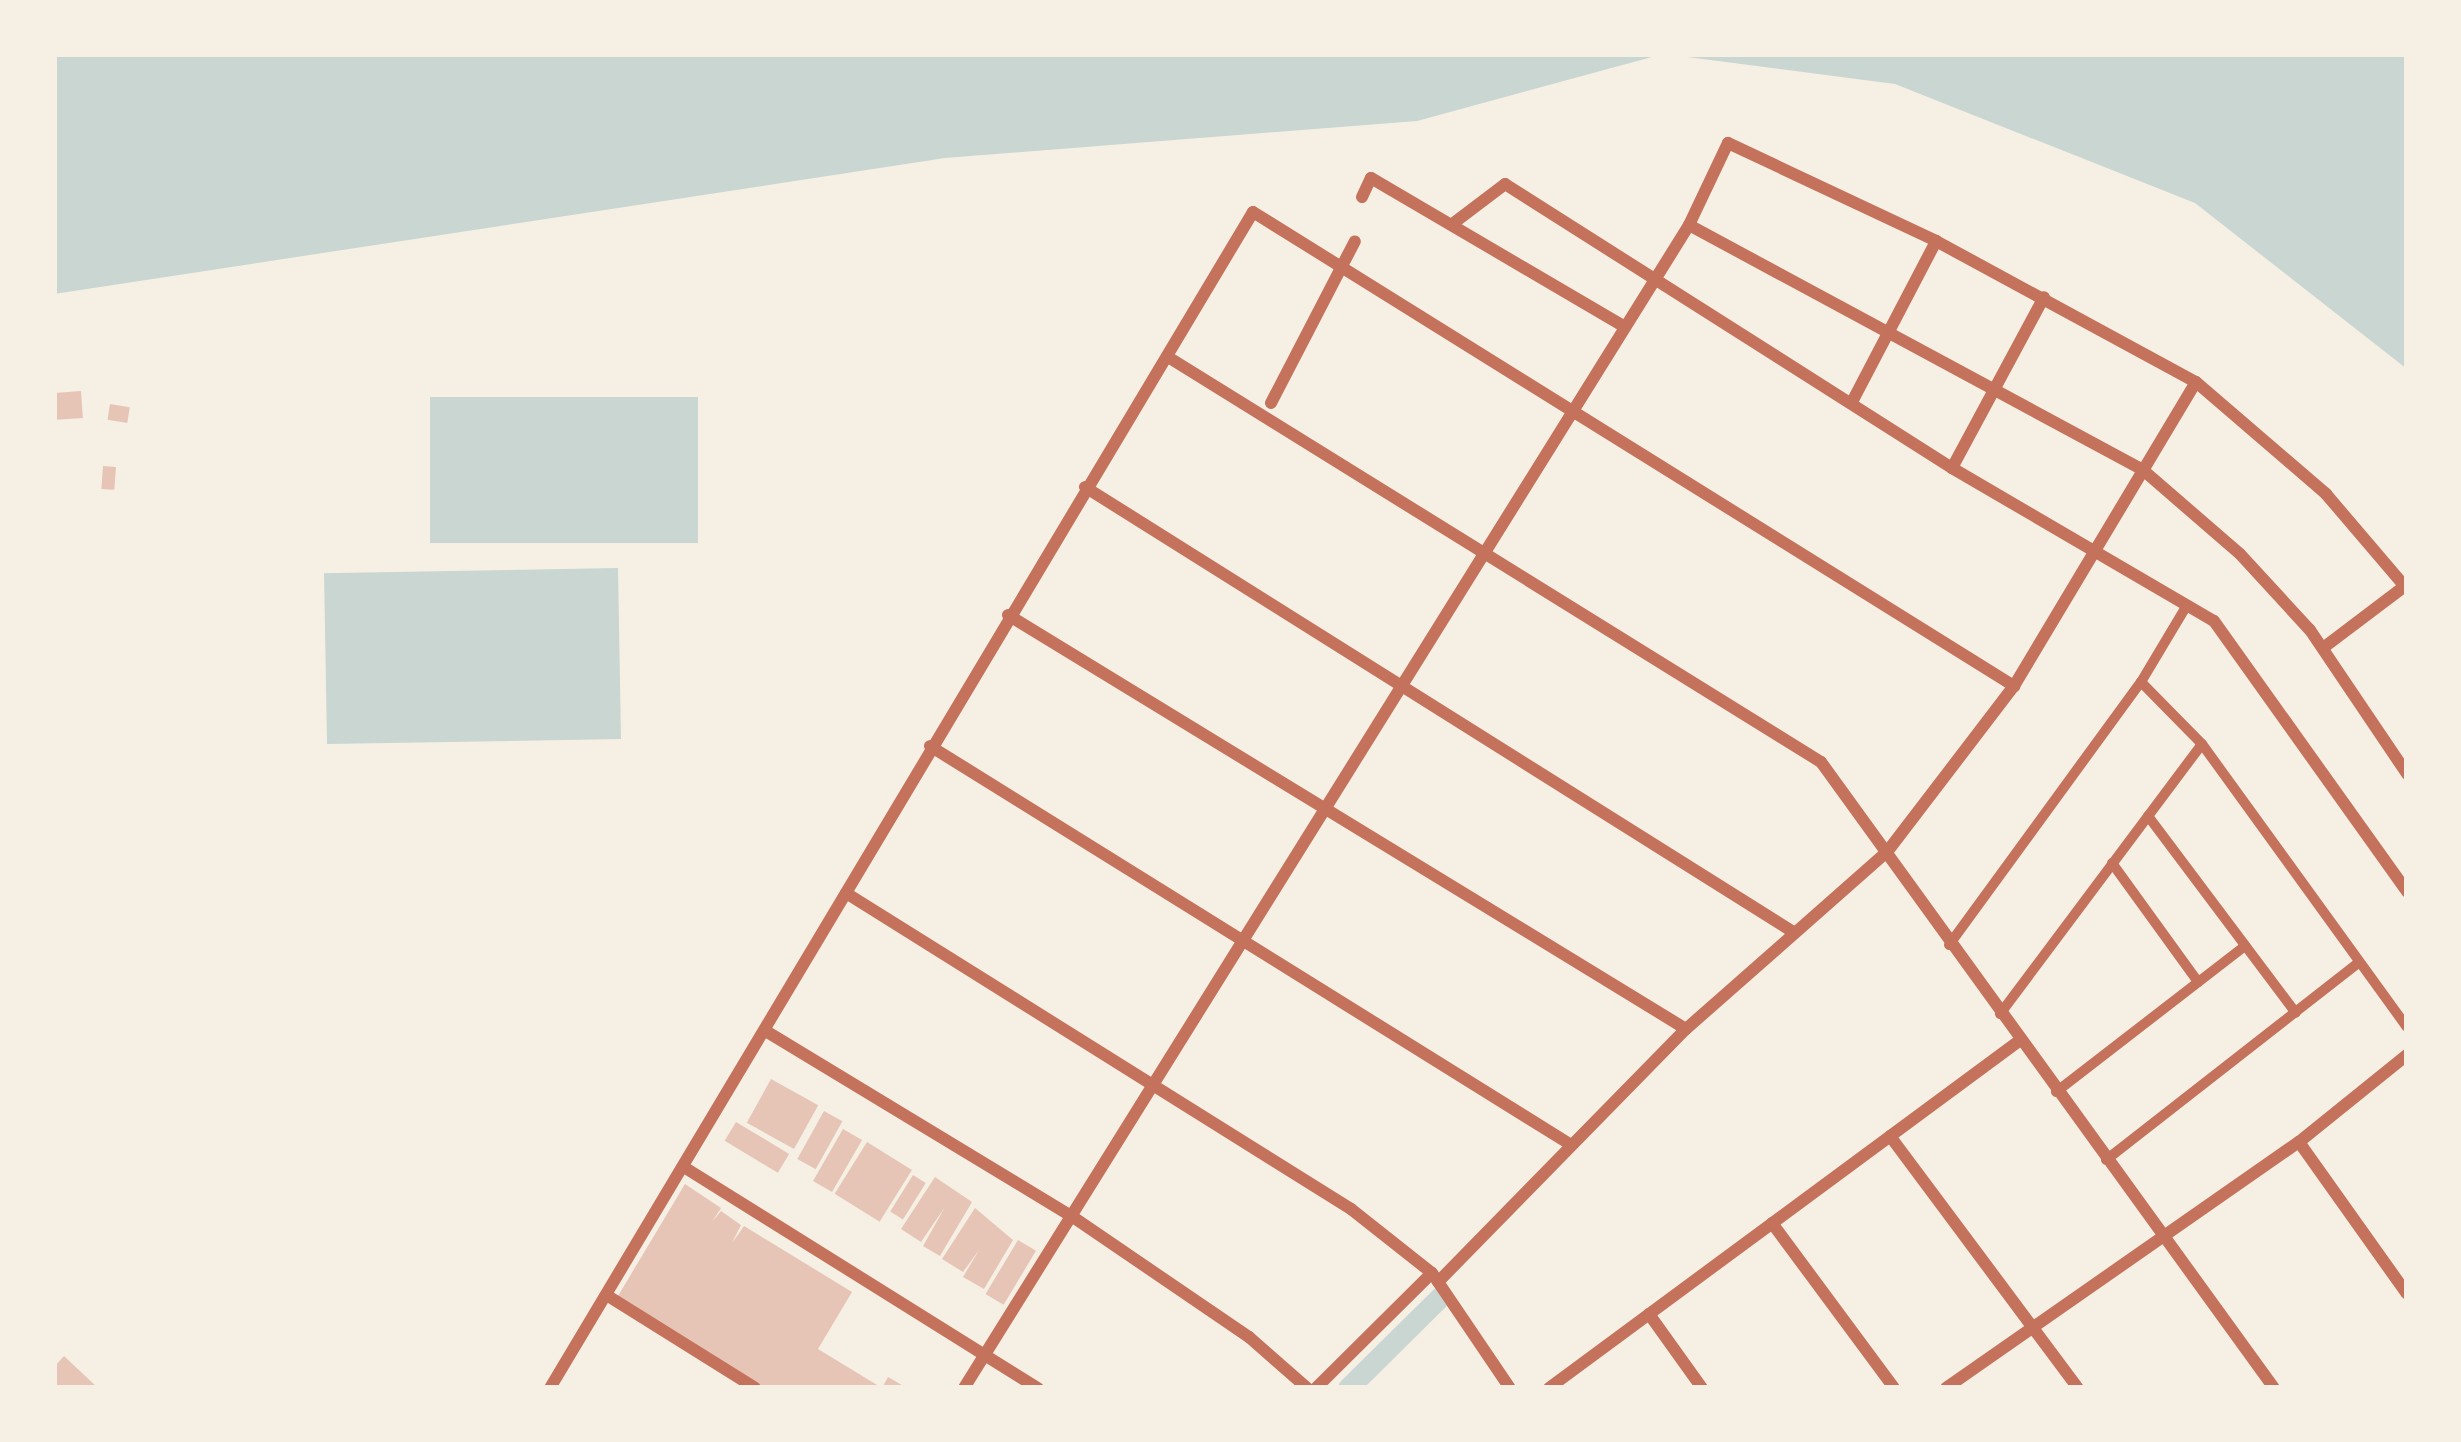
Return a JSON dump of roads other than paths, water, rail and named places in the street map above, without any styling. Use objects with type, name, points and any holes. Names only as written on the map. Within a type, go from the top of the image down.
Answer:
[{"type":"street","points":[[964,1388],[1567,412],[1689,224],[1728,143],[1936,241],[2196,382],[2326,494],[2406,588],[2324,648]]},
{"type":"street","points":[[1363,196],[1371,178],[1455,222],[1625,327]]},
{"type":"street","points":[[1455,222],[1505,184],[1658,274],[1952,468],[2186,605],[2234,641],[2407,892]]},
{"type":"street","points":[[550,1388],[769,1033],[930,746],[1253,212],[1345,274],[2014,686]]},
{"type":"street","points":[[1689,224],[1996,386],[2143,470],[2240,554],[2324,648],[2407,774]]},
{"type":"street","points":[[1271,403],[1345,274],[1355,241]]},
{"type":"street","points":[[1852,402],[1894,333],[1936,241]]},
{"type":"street","points":[[1952,468],[2044,297]]},
{"type":"street","points":[[1168,357],[1485,549],[1820,762],[2274,1388]]},
{"type":"street","points":[[1316,1388],[1435,1278],[1686,1030],[1887,852],[2014,686],[2196,382]]},
{"type":"street","points":[[1085,487],[1795,933]]},
{"type":"street","points":[[1949,945],[2141,682],[2186,605]]},
{"type":"street","points":[[1008,615],[1686,1030]]},
{"type":"street","points":[[2141,682],[2202,744],[2407,1027]]},
{"type":"street","points":[[2000,1014],[2202,744]]},
{"type":"street","points":[[930,746],[1568,1143]]},
{"type":"street","points":[[2148,815],[2296,1013]]},
{"type":"street","points":[[2112,863],[2198,982]]},
{"type":"street","points":[[846,892],[1351,1209],[1435,1278],[1510,1388]]},
{"type":"street","points":[[2056,1092],[2245,946]]},
{"type":"street","points":[[2106,1160],[2358,963]]},
{"type":"street","points":[[769,1033],[1070,1215],[1249,1337],[1307,1388]]},
{"type":"street","points":[[1549,1388],[2019,1040]]},
{"type":"street","points":[[1946,1388],[2299,1142],[2407,1055]]},
{"type":"street","points":[[1890,1136],[2078,1388]]},
{"type":"street","points":[[2299,1142],[2407,1294]]},
{"type":"street","points":[[687,1169],[1038,1388]]},
{"type":"street","points":[[1772,1223],[1894,1388]]},
{"type":"street","points":[[608,1296],[755,1388]]},
{"type":"street","points":[[1649,1314],[1702,1388]]},
{"type":"waterway","points":[[1348,1388],[1441,1296]]}]
